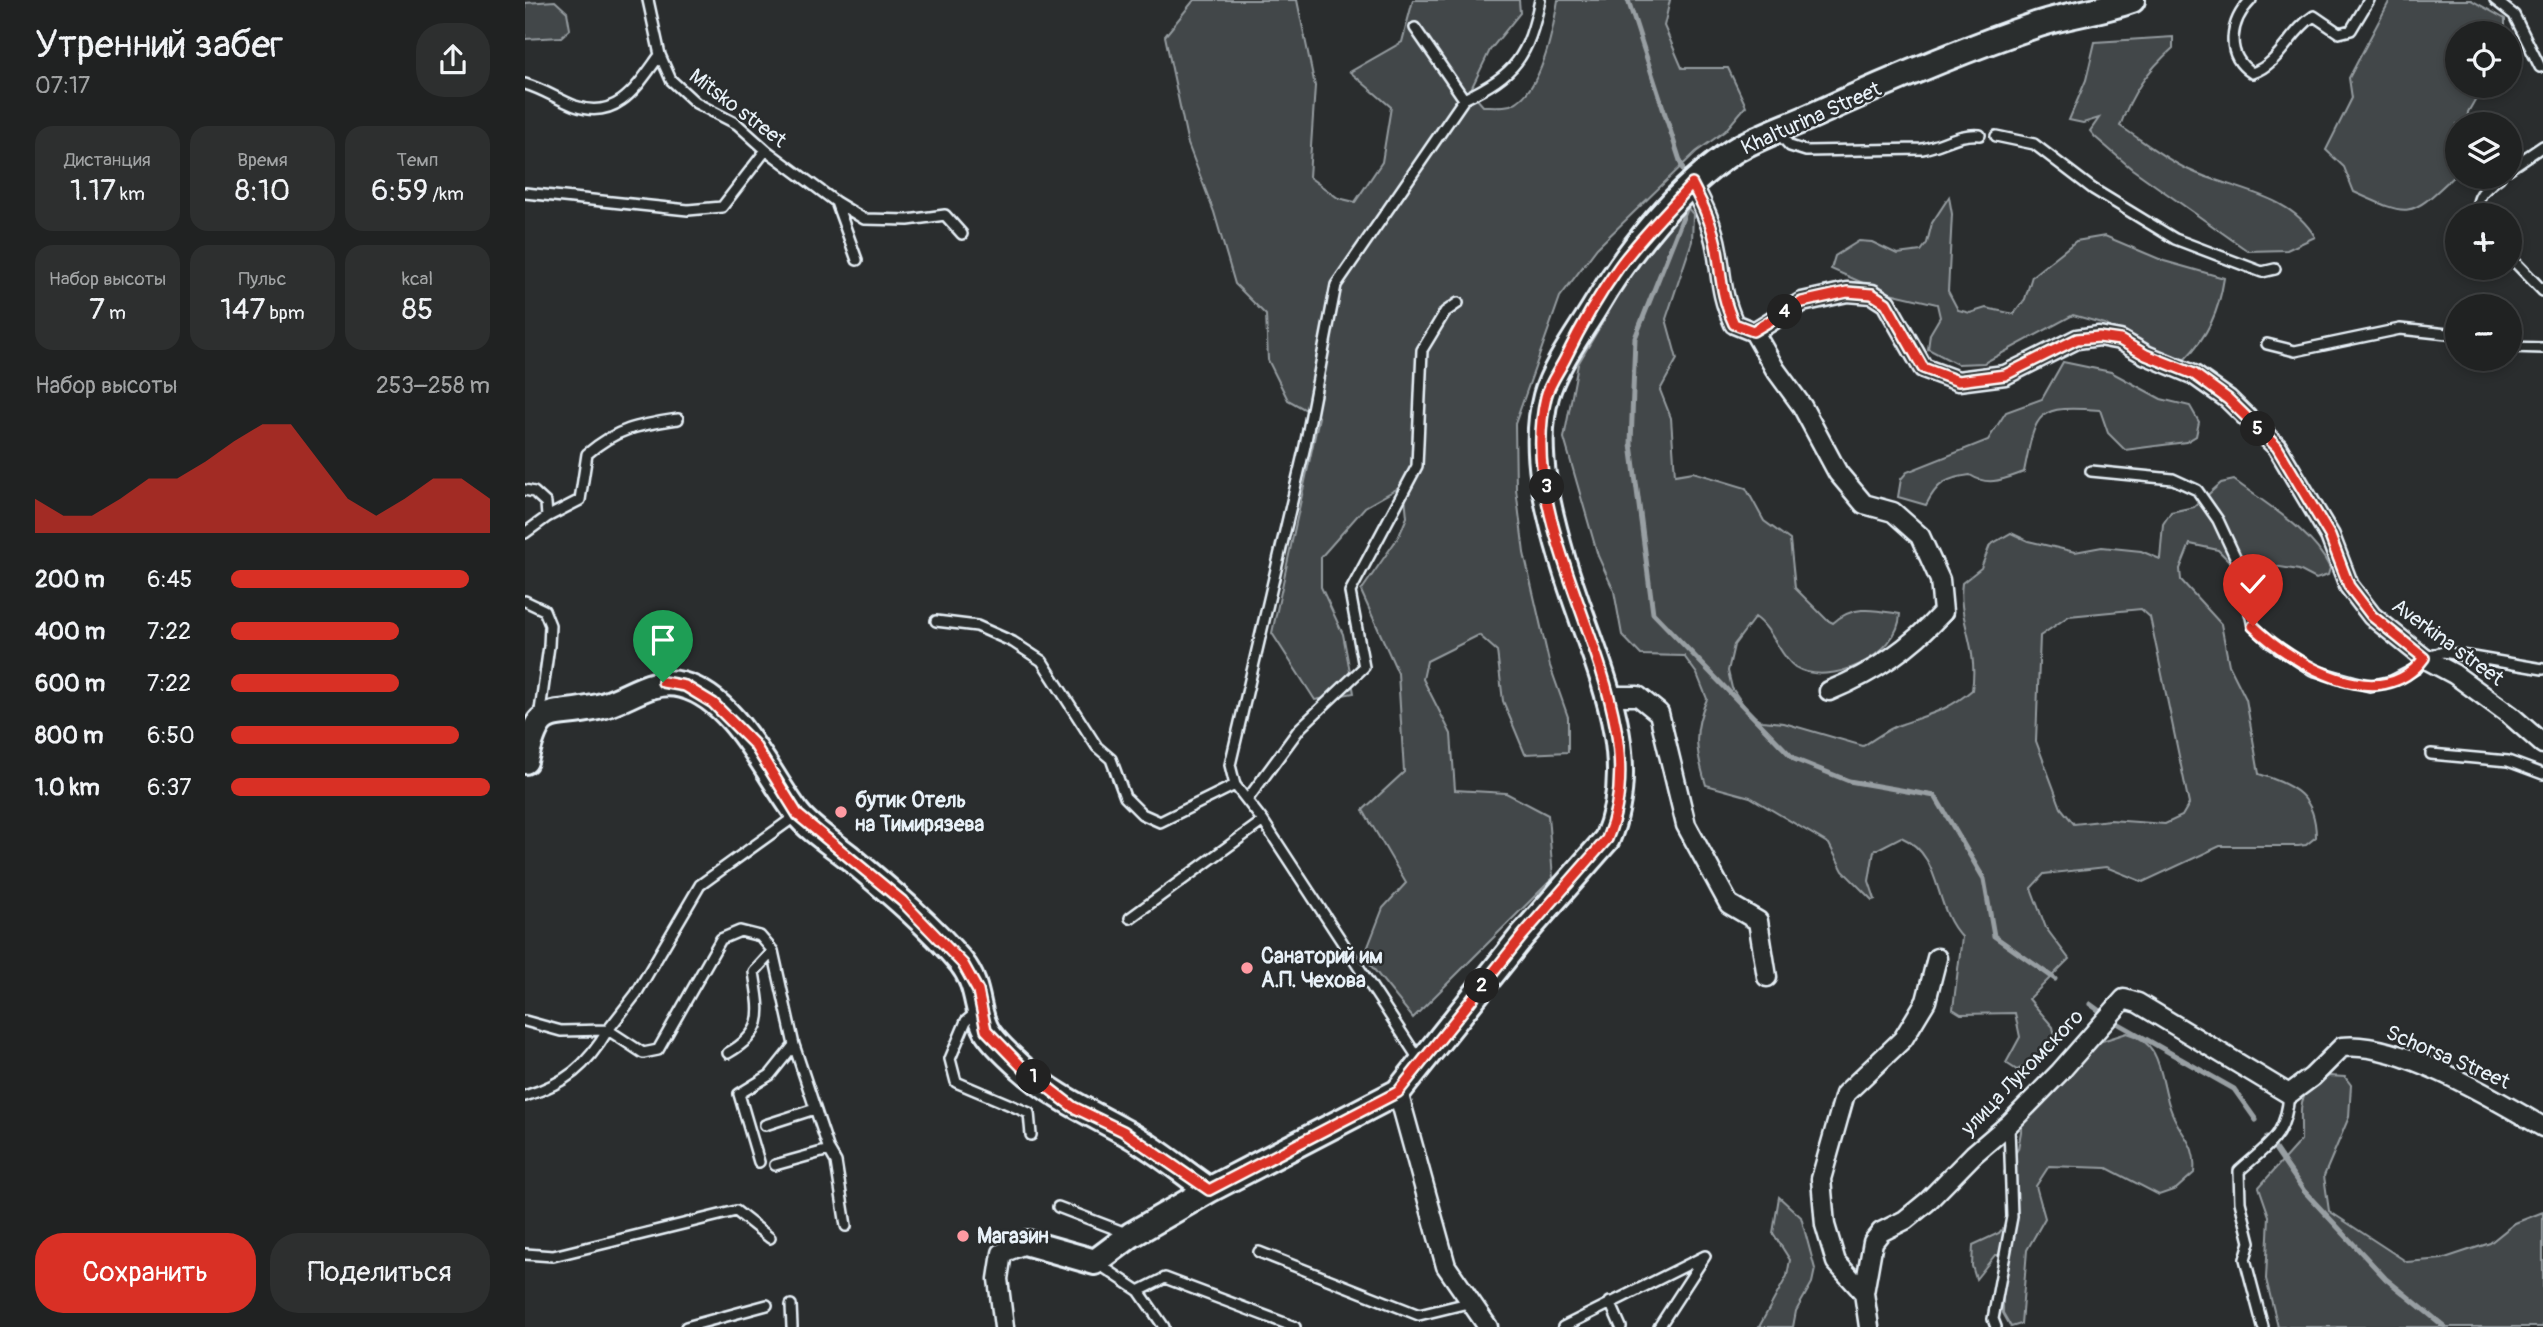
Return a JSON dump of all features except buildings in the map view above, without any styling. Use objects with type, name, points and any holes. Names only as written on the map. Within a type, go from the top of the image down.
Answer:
[{"type":"street","name":"Khalturina Street","points":[[1131,1235],[1209,1190],[1398,1092],[1523,935],[1607,839],[1614,821],[1619,781],[1619,757],[1609,696],[1563,560],[1540,456],[1546,395],[1619,267],[1692,184],[1735,151],[1969,50],[2041,24],[2125,1]]},
{"type":"street","points":[[1692,184],[1708,217],[1717,250],[1722,298],[1734,324],[1753,331],[1775,369],[1802,405],[1838,473],[1864,504],[1893,512],[1920,536],[1940,580],[1943,612],[1918,639],[1861,678],[1829,691]]},
{"type":"street","name":"Averkina street","points":[[1753,331],[1802,302],[1847,292],[1872,294],[1886,303],[1923,368],[1958,381],[2005,375],[2077,339],[2099,337],[2120,340],[2146,355],[2194,374],[2228,399],[2277,447],[2330,536],[2349,586],[2372,616],[2424,658],[2453,674],[2543,744]]},
{"type":"street","points":[[525,761],[539,719],[560,711],[596,708],[620,701],[643,686],[663,682],[685,686],[713,703],[754,744],[798,815],[902,901],[957,958],[978,991],[986,1030],[1024,1069],[1073,1107],[1123,1131],[1209,1190]]},
{"type":"street","points":[[1609,696],[1638,696],[1658,713],[1686,825],[1729,904],[1758,920],[1767,977]]},
{"type":"street","points":[[1864,1293],[1836,1262],[1825,1225],[1821,1179],[1845,1094],[1903,1039],[1926,1001],[1937,958]]},
{"type":"street","name":"улица Лукомского","points":[[1869,1327],[1864,1293],[1873,1242],[1881,1232],[1905,1220],[1927,1202],[1973,1154],[2008,1124],[2060,1072],[2124,999],[2138,1003],[2289,1094]]},
{"type":"street","name":"Schorsa Street","points":[[2289,1094],[2342,1047],[2380,1048],[2500,1102],[2543,1127]]},
{"type":"street","points":[[1398,1092],[1446,1266],[1468,1303],[1488,1327]]},
{"type":"street","points":[[1004,1327],[998,1279],[1002,1253],[1028,1243],[1095,1262],[1131,1235]]},
{"type":"lane","name":"Mitsko street","points":[[648,0],[660,55],[671,80],[696,103],[737,124],[766,150],[864,219],[908,220],[946,215],[962,234]]},
{"type":"lane","points":[[1421,1063],[1263,821],[1235,785],[1230,765],[1305,446],[1336,285],[1464,99],[1491,86],[1513,70],[1534,26],[1540,0]]},
{"type":"lane","points":[[2251,0],[2235,23],[2232,39],[2241,66],[2252,73],[2266,68],[2303,23],[2314,16],[2339,33],[2351,30],[2369,0]]},
{"type":"lane","points":[[2495,0],[2514,15],[2540,67]]},
{"type":"lane","points":[[1415,28],[1464,99]]},
{"type":"lane","points":[[525,84],[591,110],[615,107],[629,97],[660,55]]},
{"type":"lane","points":[[1777,132],[1790,146],[1806,151],[1922,149],[1938,146],[1963,133],[1980,135]]},
{"type":"lane","points":[[1996,136],[2034,144],[2093,188],[2175,239],[2262,272],[2276,269]]},
{"type":"lane","points":[[2522,160],[2543,146]]},
{"type":"lane","points":[[525,193],[688,210],[722,207],[766,150]]},
{"type":"lane","points":[[837,202],[857,260]]},
{"type":"lane","points":[[2522,269],[2543,291]]},
{"type":"lane","points":[[1247,800],[1300,728],[1364,667],[1349,592],[1417,467],[1422,350],[1445,312],[1458,303]]},
{"type":"lane","points":[[2267,344],[2295,351],[2400,329],[2445,334]]},
{"type":"lane","points":[[2522,347],[2543,348]]},
{"type":"lane","points":[[525,533],[547,517],[579,500],[587,454],[609,435],[630,427],[678,419]]},
{"type":"lane","points":[[2091,471],[2173,479],[2197,490],[2218,520],[2239,565],[2253,626],[2272,644],[2312,670],[2370,686],[2392,681],[2417,668],[2424,658],[2443,652],[2543,669]]},
{"type":"lane","points":[[525,490],[534,492],[546,503],[547,517]]},
{"type":"lane","points":[[525,601],[544,610],[550,625],[539,719]]},
{"type":"lane","points":[[936,621],[977,626],[1013,642],[1042,660],[1097,747],[1111,759],[1125,797],[1142,814],[1160,822],[1235,785]]},
{"type":"lane","points":[[2431,754],[2508,761],[2543,774]]},
{"type":"lane","points":[[525,1096],[556,1086],[591,1058],[608,1030],[636,994],[700,885],[798,815]]},
{"type":"lane","points":[[1131,918],[1263,821]]},
{"type":"lane","points":[[525,1021],[561,1031],[608,1030],[643,1053],[658,1050],[721,939],[740,931],[760,936],[773,951],[794,1045],[829,1150],[836,1162],[846,1226]]},
{"type":"lane","points":[[728,1053],[748,1042],[760,1013],[754,972],[773,951]]},
{"type":"lane","points":[[982,1008],[966,1021],[950,1059],[956,1082],[1029,1113],[1031,1135]]},
{"type":"lane","points":[[759,1162],[739,1094],[771,1075],[794,1045]]},
{"type":"lane","points":[[2263,1327],[2245,1258],[2250,1242],[2240,1202],[2239,1171],[2274,1139],[2287,1120],[2289,1094]]},
{"type":"lane","points":[[765,1125],[815,1109]]},
{"type":"lane","points":[[1996,1327],[1993,1319],[2012,1217],[2008,1124]]},
{"type":"lane","points":[[775,1165],[829,1150]]},
{"type":"lane","points":[[1058,1207],[1131,1235]]},
{"type":"lane","points":[[525,1254],[553,1256],[736,1210],[770,1238]]},
{"type":"lane","points":[[1259,1252],[1419,1315],[1468,1303]]},
{"type":"lane","points":[[1563,1327],[1706,1256],[1659,1327]]},
{"type":"lane","points":[[1095,1262],[1139,1291],[1164,1327]]},
{"type":"lane","points":[[1139,1291],[1165,1278],[1295,1327]]},
{"type":"lane","points":[[1611,1303],[1621,1327]]},
{"type":"lane","points":[[686,1327],[767,1305]]},
{"type":"lane","points":[[791,1305],[792,1327]]},
{"type":"shaded area","points":[[1194,0],[1297,0],[1315,86],[1309,177],[1338,198],[1355,202],[1382,162],[1391,107],[1350,72],[1402,42],[1413,0],[1519,0],[1520,13],[1490,50],[1470,91],[1483,106],[1510,105],[1521,99],[1530,88],[1544,59],[1558,0],[1670,0],[1664,26],[1682,68],[1728,68],[1746,106],[1725,131],[1696,152],[1597,248],[1560,297],[1515,424],[1516,489],[1524,553],[1550,666],[1568,717],[1568,752],[1525,754],[1503,701],[1497,651],[1479,635],[1427,661],[1423,679],[1451,734],[1455,790],[1506,793],[1548,815],[1553,878],[1413,1018],[1364,957],[1383,908],[1406,883],[1363,810],[1404,772],[1398,673],[1361,591],[1399,536],[1407,517],[1404,485],[1365,507],[1321,557],[1321,587],[1343,634],[1354,693],[1315,700],[1272,633],[1319,417],[1288,400],[1268,360],[1266,315],[1235,284],[1214,212],[1188,144],[1165,36]]},
{"type":"shaded area","points":[[2390,0],[2471,0],[2505,19],[2445,21],[2445,98],[2476,98],[2468,112],[2445,112],[2445,184],[2429,198],[2410,209],[2388,207],[2354,192],[2344,167],[2326,150],[2352,98],[2349,78]]},
{"type":"shaded area","points":[[555,1],[567,12],[570,29],[561,37],[525,39],[525,3]]},
{"type":"shaded area","points":[[2173,37],[2173,48],[2141,83],[2120,126],[2189,170],[2259,195],[2291,211],[2315,237],[2287,250],[2248,251],[2132,169],[2095,137],[2090,131],[2099,118],[2083,123],[2069,120],[2086,80],[2095,42]]},
{"type":"shaded area","points":[[1949,197],[1952,214],[1948,291],[1958,310],[1970,313],[1986,308],[2014,314],[2025,299],[2032,276],[2076,241],[2105,236],[2164,261],[2224,278],[2211,322],[2185,359],[2155,357],[2105,324],[2073,315],[1984,363],[1957,364],[1928,349],[1930,334],[1940,317],[1937,304],[1881,291],[1831,269],[1835,256],[1859,241],[1872,242],[1897,254],[1921,251],[1927,243],[1932,223]]},
{"type":"shaded area","points":[[1687,207],[1693,214],[1692,241],[1666,319],[1677,359],[1660,390],[1671,418],[1675,475],[1693,472],[1746,488],[1764,521],[1790,540],[1795,588],[1827,620],[1833,623],[1849,613],[1865,610],[1900,614],[1897,629],[1888,643],[1875,655],[1843,671],[1826,673],[1809,672],[1795,667],[1785,657],[1767,628],[1755,617],[1734,645],[1728,671],[1732,688],[1749,713],[1762,721],[1784,723],[1863,746],[1892,728],[1939,711],[1964,697],[1972,690],[1973,660],[1962,609],[1962,583],[1981,568],[1990,545],[2011,533],[2028,541],[2075,552],[2102,547],[2141,551],[2160,559],[2163,524],[2171,512],[2194,507],[2221,483],[2234,480],[2300,530],[2322,554],[2330,568],[2328,575],[2316,579],[2299,570],[2274,566],[2265,576],[2247,579],[2218,550],[2190,544],[2180,569],[2181,580],[2221,624],[2229,665],[2246,699],[2259,774],[2283,783],[2301,794],[2312,811],[2316,837],[2306,845],[2298,846],[2220,846],[2143,882],[2106,867],[2044,874],[2031,888],[2046,928],[2069,959],[2029,999],[2053,1027],[2056,1041],[2037,1061],[2017,1070],[2006,1063],[2020,1037],[2015,1013],[1961,1014],[1953,1009],[1962,937],[1946,911],[1931,869],[1915,846],[1901,837],[1874,851],[1869,881],[1875,899],[1872,900],[1843,871],[1829,844],[1750,797],[1706,785],[1697,732],[1707,699],[1697,674],[1684,656],[1641,655],[1622,635],[1614,591],[1598,556],[1564,438],[1578,364],[1641,257]],"holes":[[[2141,609],[2150,617],[2189,804],[2182,816],[2165,824],[2110,820],[2074,824],[2061,808],[2036,741],[2040,636],[2069,616]]]},
{"type":"shaded area","points":[[2063,362],[2111,372],[2161,399],[2190,406],[2199,422],[2196,436],[2186,442],[2125,450],[2108,433],[2100,410],[2051,411],[2036,424],[2024,472],[1997,481],[1984,481],[1970,475],[1955,478],[1938,487],[1926,505],[1898,497],[1901,479],[1907,472],[1988,440],[2006,412],[2042,399]]},
{"type":"shaded area","points":[[2127,1033],[2140,1038],[2155,1055],[2172,1113],[2191,1147],[2194,1173],[2176,1189],[2159,1195],[2107,1168],[2049,1166],[2036,1186],[2045,1218],[2027,1250],[2021,1324],[2011,1327],[2003,1313],[2002,1255],[1995,1255],[1976,1279],[1972,1266],[1973,1245],[1999,1233],[2012,1217],[2004,1172],[2018,1149],[2023,1120],[2099,1042]]},
{"type":"shaded area","points":[[2329,1076],[2345,1077],[2351,1085],[2349,1117],[2324,1176],[2329,1211],[2407,1262],[2442,1259],[2490,1243],[2515,1223],[2543,1212],[2543,1327],[2278,1327],[2266,1279],[2269,1216],[2259,1187],[2301,1140],[2302,1101],[2310,1089]]},
{"type":"shaded area","points":[[1779,1197],[1801,1217],[1815,1269],[1812,1283],[1796,1311],[1793,1327],[1759,1327],[1787,1276],[1790,1260],[1773,1233]]},
{"type":"waterway","points":[[1628,0],[1684,173]]},
{"type":"waterway","points":[[1687,207],[1635,338],[1631,444],[1653,613],[1794,759],[1849,781],[1935,796],[1984,879],[1994,936],[2055,979]]},
{"type":"waterway","points":[[2090,1004],[2112,1020],[2234,1089],[2256,1120]]},
{"type":"waterway","points":[[2267,1137],[2304,1191],[2386,1279],[2445,1327]]},
{"type":"place","name":"бутик Отель на Тимирязева","points":[[841,812]]},
{"type":"place","name":"Санаторий им А.П. Чехова","points":[[1247,968]]},
{"type":"place","name":"Магазин","points":[[963,1236]]},
{"type":"route","points":[[663,682],[685,686],[713,703],[754,744],[798,815],[902,901],[963,964],[978,991],[986,1030],[1024,1069],[1073,1107],[1123,1131],[1209,1190],[1398,1092],[1523,935],[1607,839],[1618,800],[1619,757],[1609,696],[1563,560],[1540,456],[1546,395],[1619,267],[1692,184],[1708,217],[1717,250],[1722,298],[1734,324],[1753,331],[1802,302],[1824,295],[1847,292],[1872,294],[1886,303],[1923,368],[1958,381],[2005,375],[2077,339],[2099,337],[2120,340],[2146,355],[2194,374],[2228,399],[2277,447],[2307,503],[2330,536],[2349,586],[2372,616],[2424,658],[2417,668],[2392,681],[2370,686],[2312,670],[2272,644],[2253,626]]}]
